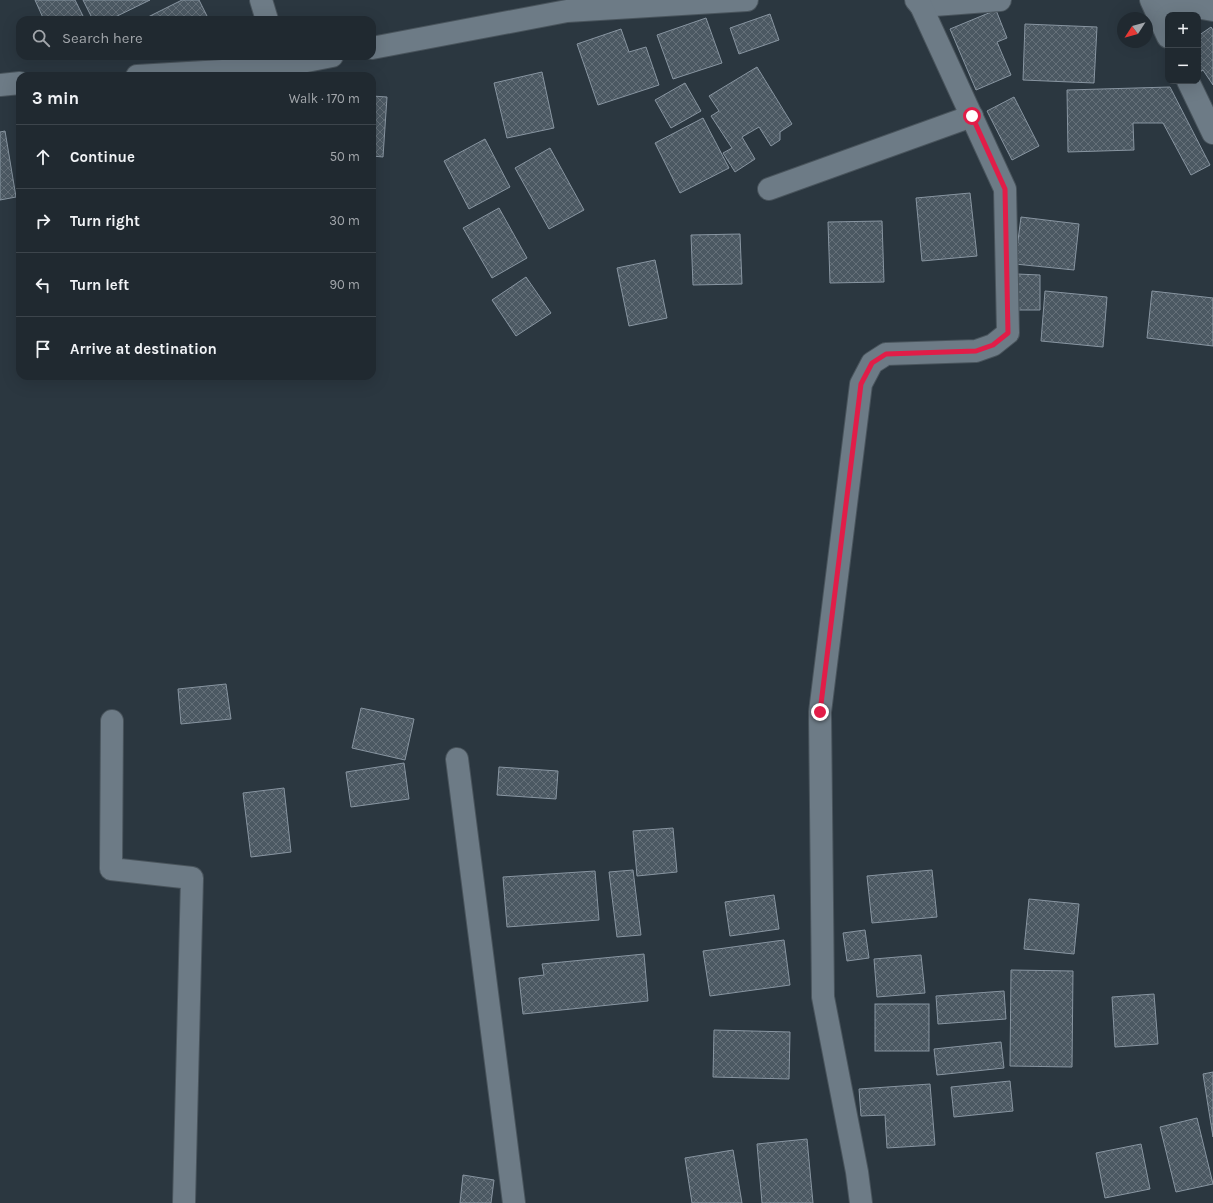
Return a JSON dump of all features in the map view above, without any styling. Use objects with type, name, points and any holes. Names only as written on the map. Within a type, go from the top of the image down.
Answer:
[{"type":"street","points":[[261,0],[266,16]]},
{"type":"street","points":[[376,47],[567,11],[747,0]]},
{"type":"street","points":[[861,1203],[858,1172],[823,997],[820,712],[861,384],[872,363],[886,354],[976,351],[993,345],[1008,333],[1005,189],[919,3],[1000,0]]},
{"type":"street","points":[[1151,0],[1165,30]]},
{"type":"street","points":[[1155,0],[1213,10]]},
{"type":"street","points":[[197,72],[272,67],[310,60]]},
{"type":"street","points":[[0,85],[16,83]]},
{"type":"street","points":[[1189,84],[1213,134]]},
{"type":"street","points":[[769,189],[972,116]]},
{"type":"street","points":[[112,721],[111,869],[192,878],[184,1203]]},
{"type":"street","points":[[458,759],[514,1203]]},
{"type":"building","points":[[35,0],[75,0],[83,16],[42,16]]},
{"type":"building","points":[[83,0],[150,0],[117,16],[91,16]]},
{"type":"building","points":[[182,0],[199,0],[207,16],[150,16]]},
{"type":"building","points":[[996,10],[1007,38],[997,42],[1011,75],[976,90],[950,29]]},
{"type":"building","points":[[770,14],[779,40],[739,54],[730,28]]},
{"type":"building","points":[[706,18],[722,63],[673,79],[657,35]]},
{"type":"building","points":[[1025,24],[1097,27],[1094,83],[1023,80]]},
{"type":"building","points":[[1211,27],[1213,30],[1213,85],[1203,70],[1201,71],[1201,34]]},
{"type":"building","points":[[621,29],[629,52],[646,47],[659,85],[598,105],[577,44]]},
{"type":"building","points":[[757,67],[792,124],[780,132],[780,140],[771,146],[759,127],[742,137],[755,159],[735,172],[723,153],[732,148],[711,116],[719,111],[709,96]]},
{"type":"building","points":[[542,72],[554,128],[507,138],[494,83]]},
{"type":"building","points":[[685,83],[701,111],[671,128],[655,100]]},
{"type":"building","points":[[1170,87],[1210,165],[1191,175],[1163,123],[1133,123],[1134,150],[1068,152],[1067,90]]},
{"type":"building","points":[[376,96],[387,97],[383,157],[376,156]]},
{"type":"building","points":[[1014,97],[1039,146],[1012,160],[987,111]]},
{"type":"building","points":[[703,118],[729,168],[680,193],[655,143]]},
{"type":"building","points":[[5,131],[16,197],[0,200],[0,132]]},
{"type":"building","points":[[485,139],[510,187],[469,209],[444,161]]},
{"type":"building","points":[[550,148],[584,210],[549,229],[515,168]]},
{"type":"building","points":[[970,193],[977,256],[922,261],[916,198]]},
{"type":"building","points":[[499,208],[527,258],[492,278],[463,228]]},
{"type":"building","points":[[1021,217],[1079,224],[1074,270],[1015,264]]},
{"type":"building","points":[[882,221],[884,282],[830,283],[828,222]]},
{"type":"building","points":[[740,234],[742,284],[693,285],[691,235]]},
{"type":"building","points":[[655,260],[667,318],[629,326],[617,268]]},
{"type":"building","points":[[1017,274],[1040,275],[1040,310],[1017,310]]},
{"type":"building","points":[[526,277],[551,313],[516,336],[492,300]]},
{"type":"building","points":[[1045,291],[1107,297],[1103,347],[1041,341]]},
{"type":"building","points":[[1152,291],[1213,298],[1213,346],[1147,338]]},
{"type":"building","points":[[226,684],[231,719],[181,724],[178,689]]},
{"type":"building","points":[[361,708],[414,719],[405,760],[352,748]]},
{"type":"building","points":[[404,763],[409,799],[351,807],[346,772]]},
{"type":"building","points":[[499,767],[558,771],[556,799],[497,795]]},
{"type":"building","points":[[284,788],[291,852],[251,857],[243,793]]},
{"type":"building","points":[[673,828],[677,872],[637,876],[633,831]]},
{"type":"building","points":[[633,870],[641,935],[617,937],[609,872]]},
{"type":"building","points":[[932,870],[937,917],[872,923],[867,876]]},
{"type":"building","points":[[595,871],[599,920],[507,927],[503,877]]},
{"type":"building","points":[[774,895],[779,929],[730,936],[725,902]]},
{"type":"building","points":[[1029,899],[1079,904],[1074,954],[1024,949]]},
{"type":"building","points":[[865,930],[869,958],[847,961],[843,933]]},
{"type":"building","points":[[784,940],[790,985],[710,996],[703,951]]},
{"type":"building","points":[[644,954],[648,1001],[523,1014],[519,978],[544,975],[542,964]]},
{"type":"building","points":[[921,955],[925,993],[877,997],[874,959]]},
{"type":"building","points":[[1011,970],[1073,971],[1072,1067],[1010,1066]]},
{"type":"building","points":[[1004,991],[1006,1019],[938,1024],[936,996]]},
{"type":"building","points":[[1154,994],[1158,1044],[1115,1047],[1112,997]]},
{"type":"building","points":[[875,1004],[929,1004],[929,1051],[875,1051]]},
{"type":"building","points":[[714,1030],[790,1032],[789,1079],[713,1077]]},
{"type":"building","points":[[1001,1042],[1004,1068],[937,1075],[934,1049]]},
{"type":"building","points":[[1213,1072],[1213,1137],[1203,1074]]},
{"type":"building","points":[[1010,1081],[1013,1111],[954,1117],[951,1087]]},
{"type":"building","points":[[930,1084],[935,1145],[887,1148],[885,1115],[861,1116],[859,1089]]},
{"type":"building","points":[[1197,1118],[1213,1184],[1176,1192],[1160,1127]]},
{"type":"building","points":[[807,1139],[813,1203],[762,1203],[757,1144]]},
{"type":"building","points":[[1141,1144],[1150,1189],[1105,1198],[1096,1153]]},
{"type":"building","points":[[733,1150],[742,1203],[692,1203],[685,1158]]},
{"type":"building","points":[[463,1175],[494,1180],[491,1203],[460,1203]]},
{"type":"route","points":[[820,712],[861,384],[872,363],[886,354],[976,351],[993,345],[1008,333],[1005,189],[972,116]]}]
